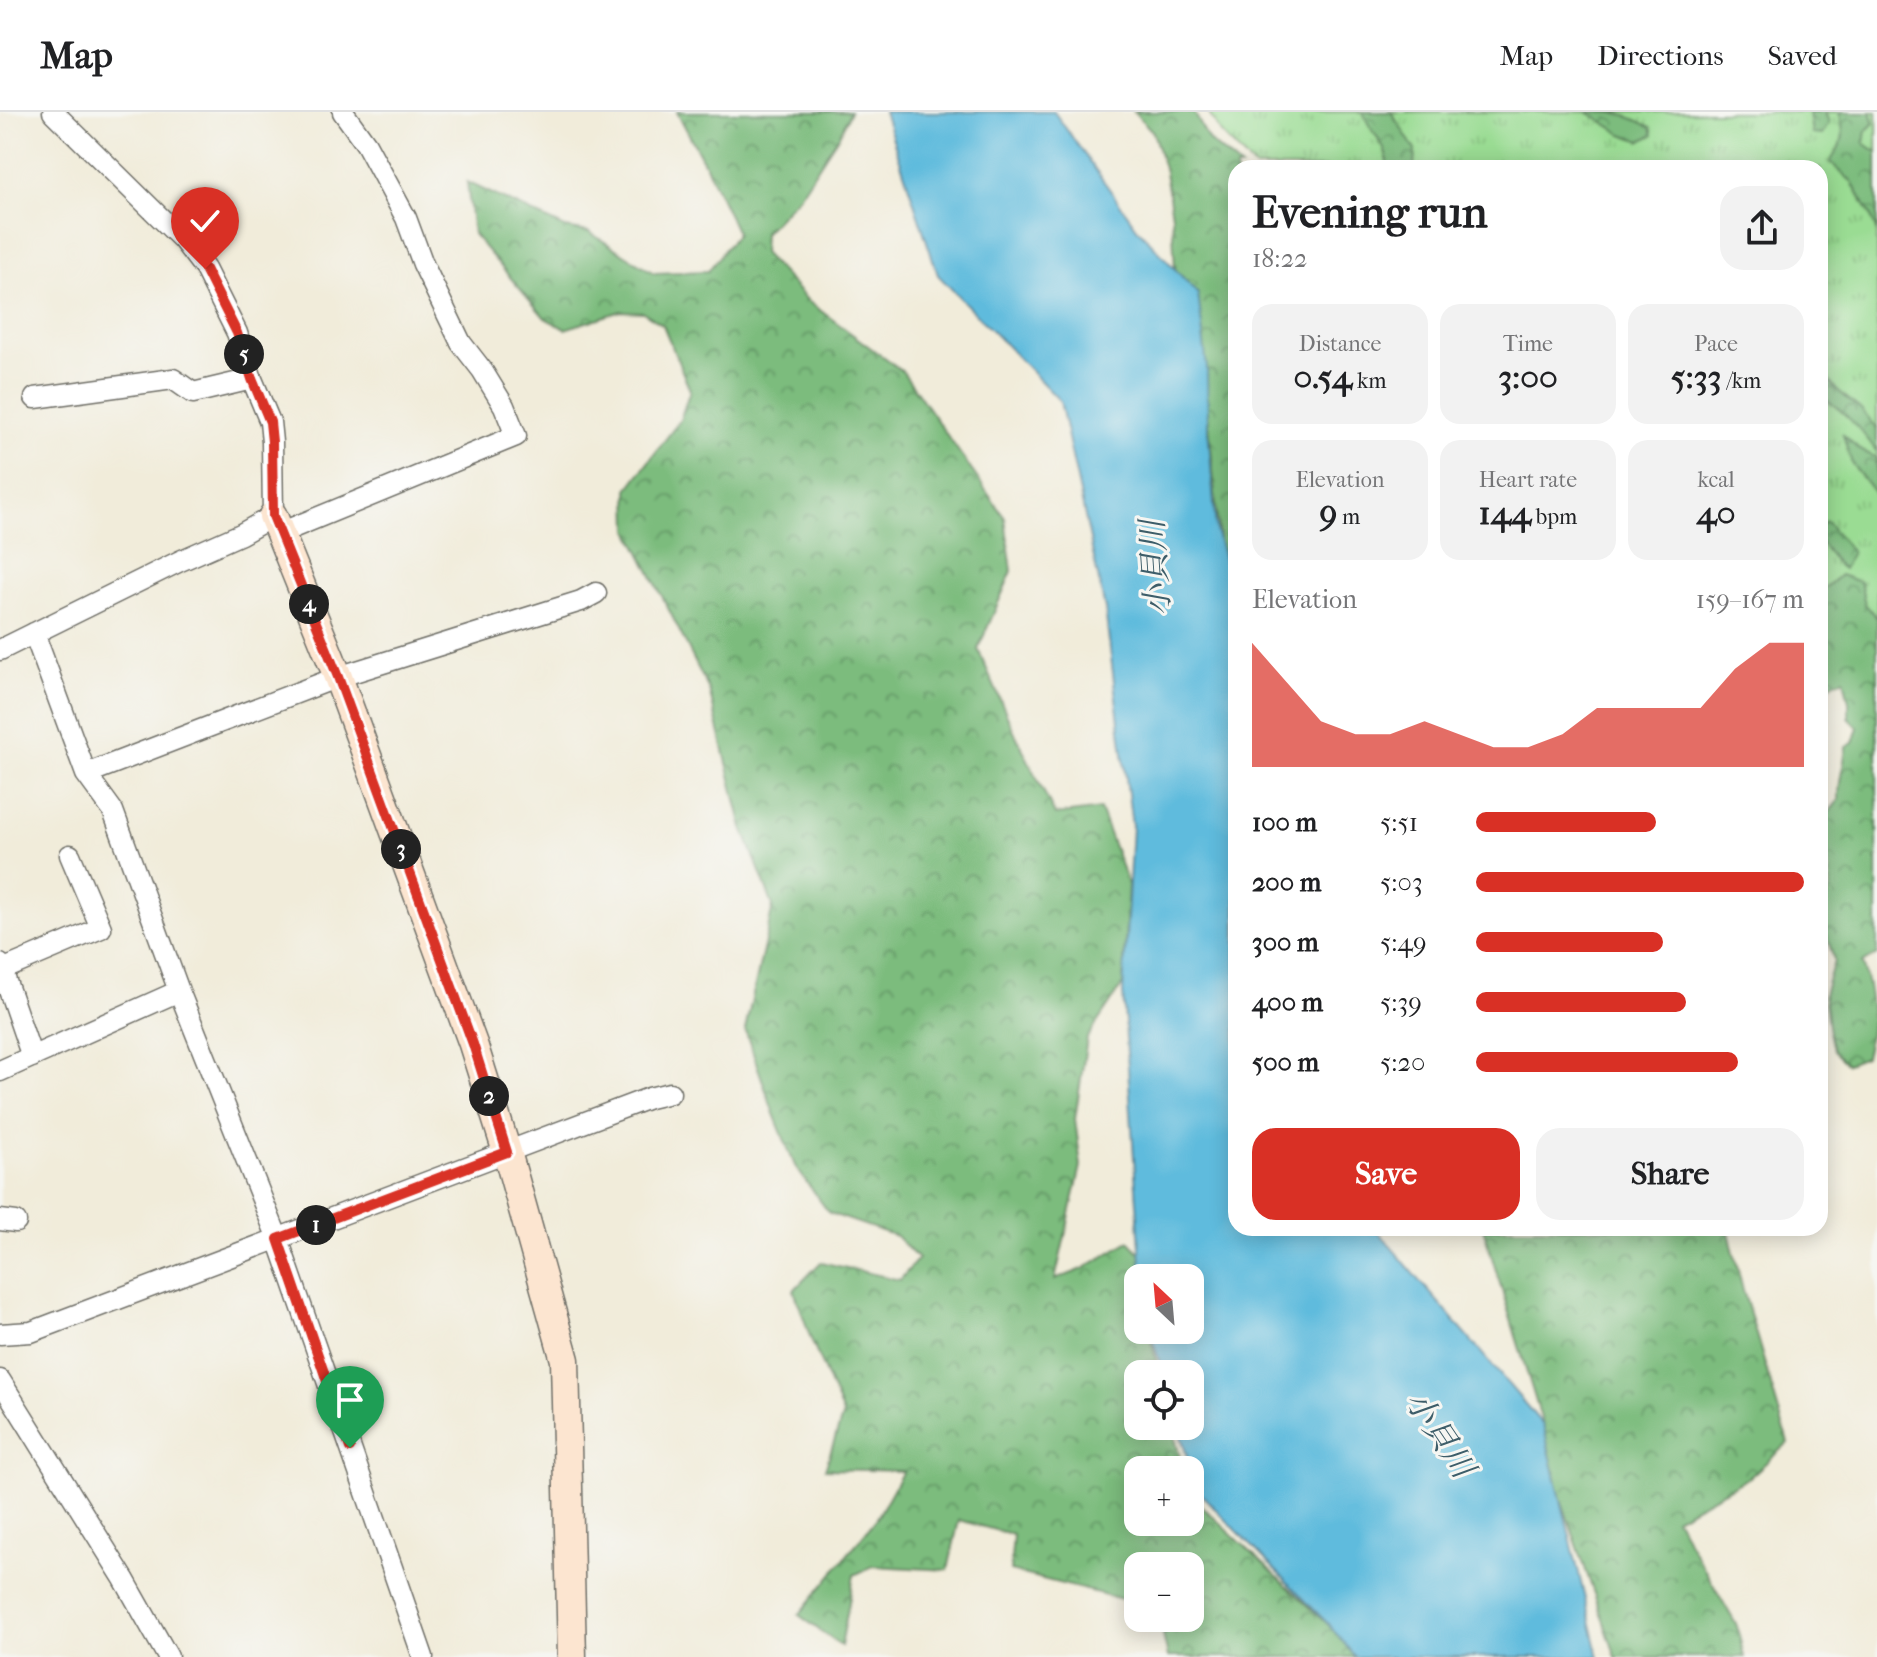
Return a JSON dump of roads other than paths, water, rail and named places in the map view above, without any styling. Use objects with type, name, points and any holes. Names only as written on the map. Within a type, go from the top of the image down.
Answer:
[{"type":"street","points":[[53,112],[182,239],[205,269],[237,333],[270,422],[276,524],[338,677],[473,1044],[507,1152],[565,1360],[572,1657]]},
{"type":"street","points":[[0,650],[241,534],[516,436],[504,406],[461,343],[423,264],[406,218],[366,144],[343,112]]},
{"type":"street","points":[[35,398],[173,379],[193,393],[252,379]]},
{"type":"street","points":[[86,774],[338,677],[581,601],[596,593]]},
{"type":"street","points":[[34,633],[86,774],[113,811],[179,991],[278,1239],[423,1657]]},
{"type":"street","points":[[32,1057],[1,967],[101,928],[70,855]]},
{"type":"street","points":[[0,1071],[179,991]]},
{"type":"street","points":[[0,1334],[31,1332],[649,1098],[670,1093]]},
{"type":"street","points":[[1,1382],[124,1579],[168,1657]]},
{"type":"water","name":"小貝川","points":[[884,112],[1054,112],[1138,229],[1198,294],[1207,368],[1216,530],[1228,572],[1228,1236],[1382,1236],[1543,1425],[1599,1657],[1355,1657],[1332,1628],[1204,1497],[1204,1456],[1187,1456],[1182,1440],[1204,1440],[1204,1360],[1159,1360],[1154,1344],[1204,1344],[1204,1264],[1141,1264],[1123,993],[1132,826],[1105,609],[1060,401],[938,275]]}]
